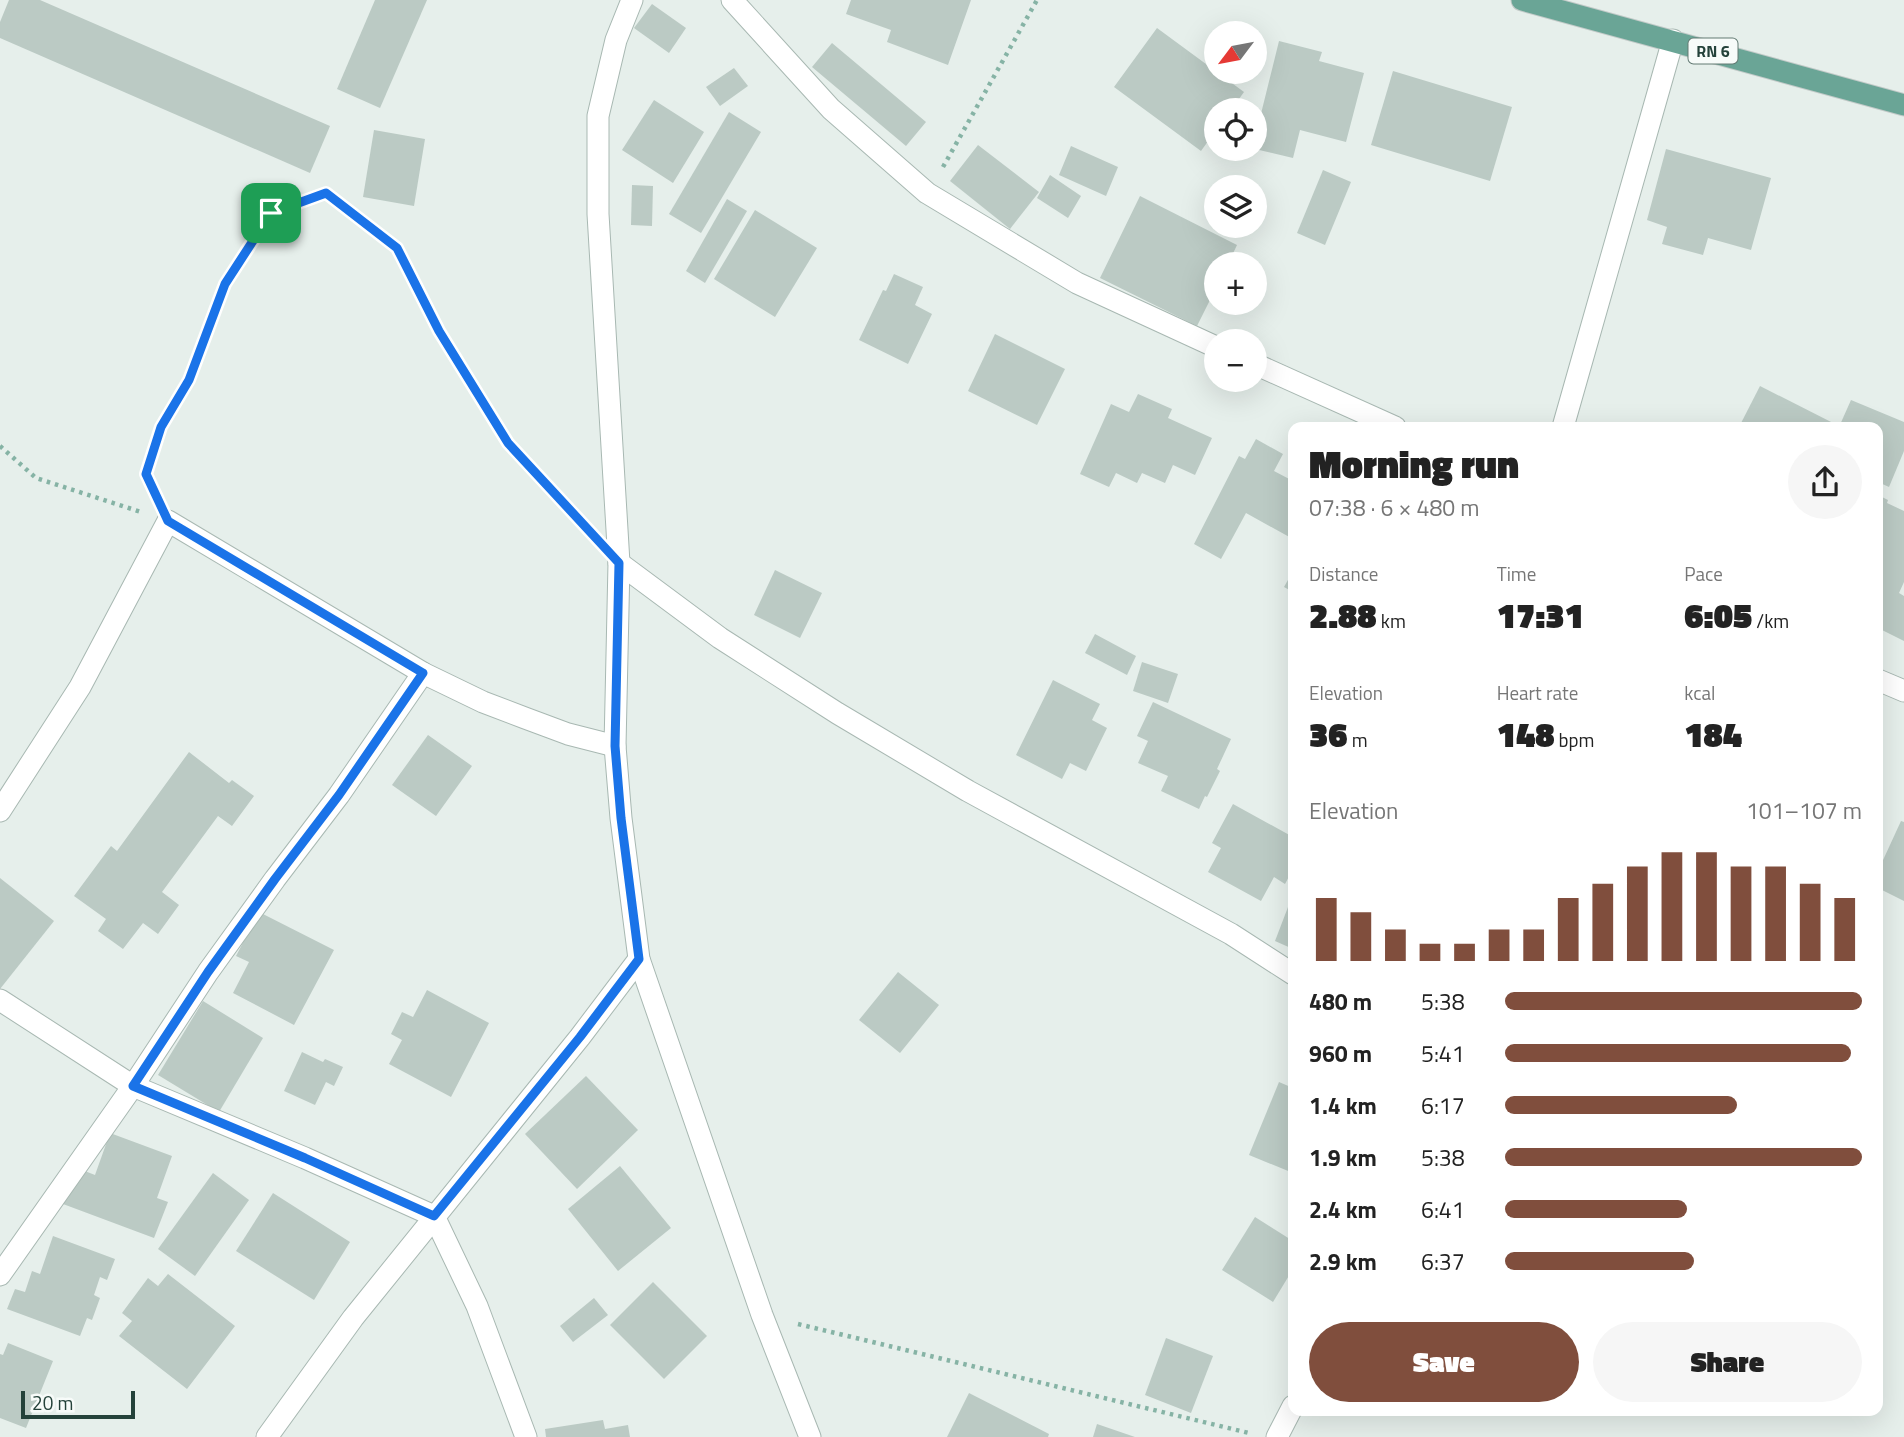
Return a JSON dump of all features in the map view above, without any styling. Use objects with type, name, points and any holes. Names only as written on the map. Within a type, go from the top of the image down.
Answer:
[{"type":"main road","name":"RN 6","points":[[1522,0],[1904,105]]},
{"type":"street","points":[[632,0],[616,40],[597,116],[598,214],[619,563],[615,746],[621,818],[639,959],[762,1315],[810,1437]]},
{"type":"street","points":[[732,0],[831,109],[928,193],[1077,283],[1204,341]]},
{"type":"street","points":[[1564,422],[1674,40]]},
{"type":"street","points":[[1267,370],[1384,422]]},
{"type":"street","points":[[0,811],[80,687],[168,521],[423,673],[524,718],[568,734],[615,746]]},
{"type":"street","points":[[619,563],[720,638],[836,713],[968,791],[1231,934],[1288,971]]},
{"type":"street","points":[[0,1275],[133,1086],[208,972],[339,795],[423,673]]},
{"type":"street","points":[[1883,682],[1904,691]]},
{"type":"street","points":[[267,1437],[353,1318],[580,1037],[639,959]]},
{"type":"street","points":[[0,1000],[133,1086],[434,1216],[477,1306],[526,1437]]},
{"type":"street","points":[[1277,1437],[1288,1416]]},
{"type":"path","points":[[928,193],[1037,0]]},
{"type":"path","points":[[168,521],[146,474],[161,427],[189,380],[225,284],[271,213],[326,193],[397,248],[439,331],[508,443],[619,563]]},
{"type":"path","points":[[0,446],[36,478],[168,521]]},
{"type":"path","points":[[762,1315],[1253,1434]]},
{"type":"building","points":[[9,0],[40,0],[330,126],[310,173],[0,38],[0,22]]},
{"type":"building","points":[[375,0],[427,0],[380,108],[337,89]]},
{"type":"building","points":[[851,0],[971,0],[948,65],[887,42],[891,30],[846,14]]},
{"type":"building","points":[[652,4],[686,28],[669,53],[634,28]]},
{"type":"building","points":[[1157,28],[1204,63],[1204,84],[1233,84],[1244,92],[1240,98],[1204,98],[1204,147],[1201,151],[1114,87]]},
{"type":"building","points":[[1279,41],[1322,52],[1319,61],[1364,73],[1346,142],[1300,130],[1293,158],[1267,152],[1267,98],[1265,98]]},
{"type":"building","points":[[832,43],[926,122],[906,146],[812,67]]},
{"type":"building","points":[[734,68],[748,86],[720,106],[706,87]]},
{"type":"building","points":[[1393,71],[1512,107],[1490,181],[1371,145]]},
{"type":"building","points":[[654,100],[704,132],[673,183],[622,150]]},
{"type":"building","points":[[729,112],[761,132],[701,233],[669,214]]},
{"type":"building","points":[[374,130],[425,139],[414,206],[363,197]]},
{"type":"building","points":[[978,145],[1039,192],[1010,229],[950,181]]},
{"type":"building","points":[[1071,146],[1118,167],[1106,196],[1059,175]]},
{"type":"building","points":[[1666,149],[1771,178],[1751,250],[1708,238],[1703,255],[1662,244],[1667,227],[1647,220]]},
{"type":"building","points":[[1323,170],[1351,182],[1325,245],[1297,233]]},
{"type":"building","points":[[1050,175],[1081,196],[1068,218],[1037,198]]},
{"type":"building","points":[[632,185],[653,186],[652,226],[631,225]]},
{"type":"building","points":[[1140,196],[1204,228],[1204,238],[1223,238],[1237,245],[1234,252],[1204,252],[1204,312],[1197,326],[1100,278]]},
{"type":"building","points":[[727,199],[747,211],[705,283],[686,271]]},
{"type":"building","points":[[755,210],[817,248],[775,317],[714,279]]},
{"type":"building","points":[[894,274],[923,287],[915,305],[932,314],[908,364],[859,340],[883,290],[886,291]]},
{"type":"building","points":[[995,334],[1065,369],[1037,425],[968,391]]},
{"type":"building","points":[[1760,386],[1831,422],[1742,422]]},
{"type":"building","points":[[1138,394],[1172,409],[1168,418],[1212,438],[1195,475],[1173,465],[1165,483],[1142,473],[1137,483],[1116,473],[1109,487],[1080,474],[1111,404],[1129,412]]},
{"type":"building","points":[[1851,400],[1904,422],[1904,451],[1889,487],[1883,484],[1883,422],[1841,422]]},
{"type":"building","points":[[1256,439],[1283,454],[1274,471],[1288,478],[1288,536],[1246,513],[1221,559],[1194,544],[1239,456],[1245,459]]},
{"type":"building","points":[[1883,498],[1888,500],[1887,503],[1904,511],[1904,582],[1899,593],[1904,596],[1904,641],[1883,630]]},
{"type":"building","points":[[775,570],[822,593],[800,638],[754,615]]},
{"type":"building","points":[[1095,634],[1136,656],[1127,675],[1085,653]]},
{"type":"building","points":[[1142,662],[1178,674],[1168,703],[1133,691]]},
{"type":"building","points":[[1053,680],[1100,704],[1092,720],[1107,728],[1086,771],[1070,763],[1062,779],[1016,755]]},
{"type":"building","points":[[1153,702],[1231,739],[1217,769],[1220,771],[1199,809],[1161,791],[1168,776],[1138,763],[1148,741],[1137,736]]},
{"type":"building","points":[[428,735],[472,766],[436,816],[392,785]]},
{"type":"building","points":[[189,752],[229,783],[232,780],[254,796],[232,826],[218,816],[162,892],[179,905],[158,934],[143,923],[123,949],[98,931],[106,919],[74,896],[111,846],[117,851]]},
{"type":"building","points":[[1233,804],[1288,834],[1288,878],[1285,884],[1274,877],[1261,901],[1208,872],[1221,848],[1212,843]]},
{"type":"building","points":[[1901,821],[1904,822],[1904,901],[1883,890],[1883,860]]},
{"type":"building","points":[[0,878],[54,921],[0,989]]},
{"type":"building","points":[[1288,907],[1288,947],[1275,941]]},
{"type":"building","points":[[259,912],[334,950],[294,1025],[233,993],[249,962],[236,956]]},
{"type":"building","points":[[898,972],[939,1005],[900,1053],[859,1020]]},
{"type":"building","points":[[427,990],[489,1023],[451,1097],[389,1064],[402,1040],[391,1034],[402,1012],[413,1017]]},
{"type":"building","points":[[203,1001],[263,1038],[219,1112],[158,1075]]},
{"type":"building","points":[[302,1052],[323,1062],[325,1059],[343,1067],[334,1086],[326,1082],[315,1105],[284,1091]]},
{"type":"building","points":[[586,1076],[638,1130],[577,1189],[525,1134]]},
{"type":"building","points":[[1279,1082],[1288,1086],[1288,1171],[1249,1155]]},
{"type":"building","points":[[110,1133],[172,1156],[157,1198],[168,1202],[154,1238],[63,1204],[77,1168],[95,1175]]},
{"type":"building","points":[[620,1166],[671,1228],[618,1271],[568,1209]]},
{"type":"building","points":[[213,1173],[249,1200],[195,1276],[158,1249]]},
{"type":"building","points":[[273,1193],[350,1242],[314,1300],[236,1251]]},
{"type":"building","points":[[1255,1217],[1288,1238],[1288,1277],[1273,1302],[1222,1270]]},
{"type":"building","points":[[53,1236],[115,1259],[107,1280],[100,1277],[94,1295],[100,1298],[92,1320],[87,1318],[80,1336],[7,1309],[15,1289],[25,1292],[32,1271],[40,1274]]},
{"type":"building","points":[[168,1274],[235,1326],[187,1389],[119,1336],[132,1321],[122,1313],[148,1278],[158,1286]]},
{"type":"building","points":[[653,1282],[707,1336],[664,1379],[610,1325]]},
{"type":"building","points":[[594,1298],[608,1315],[573,1342],[560,1326]]},
{"type":"building","points":[[1166,1338],[1213,1356],[1191,1413],[1145,1395]]},
{"type":"building","points":[[8,1343],[53,1361],[26,1428],[0,1418],[0,1354],[3,1355]]},
{"type":"building","points":[[969,1393],[1049,1434],[1048,1437],[947,1437]]},
{"type":"building","points":[[603,1420],[605,1429],[628,1425],[630,1437],[546,1437],[545,1429]]},
{"type":"building","points":[[1097,1424],[1135,1437],[1093,1437]]},
{"type":"route","points":[[326,193],[397,248],[439,331],[508,443],[619,563],[615,746],[639,959],[580,1037],[434,1216],[133,1086],[208,972],[339,795],[423,673],[168,521],[146,474],[161,427],[189,380],[225,284],[271,213],[326,193]]}]
